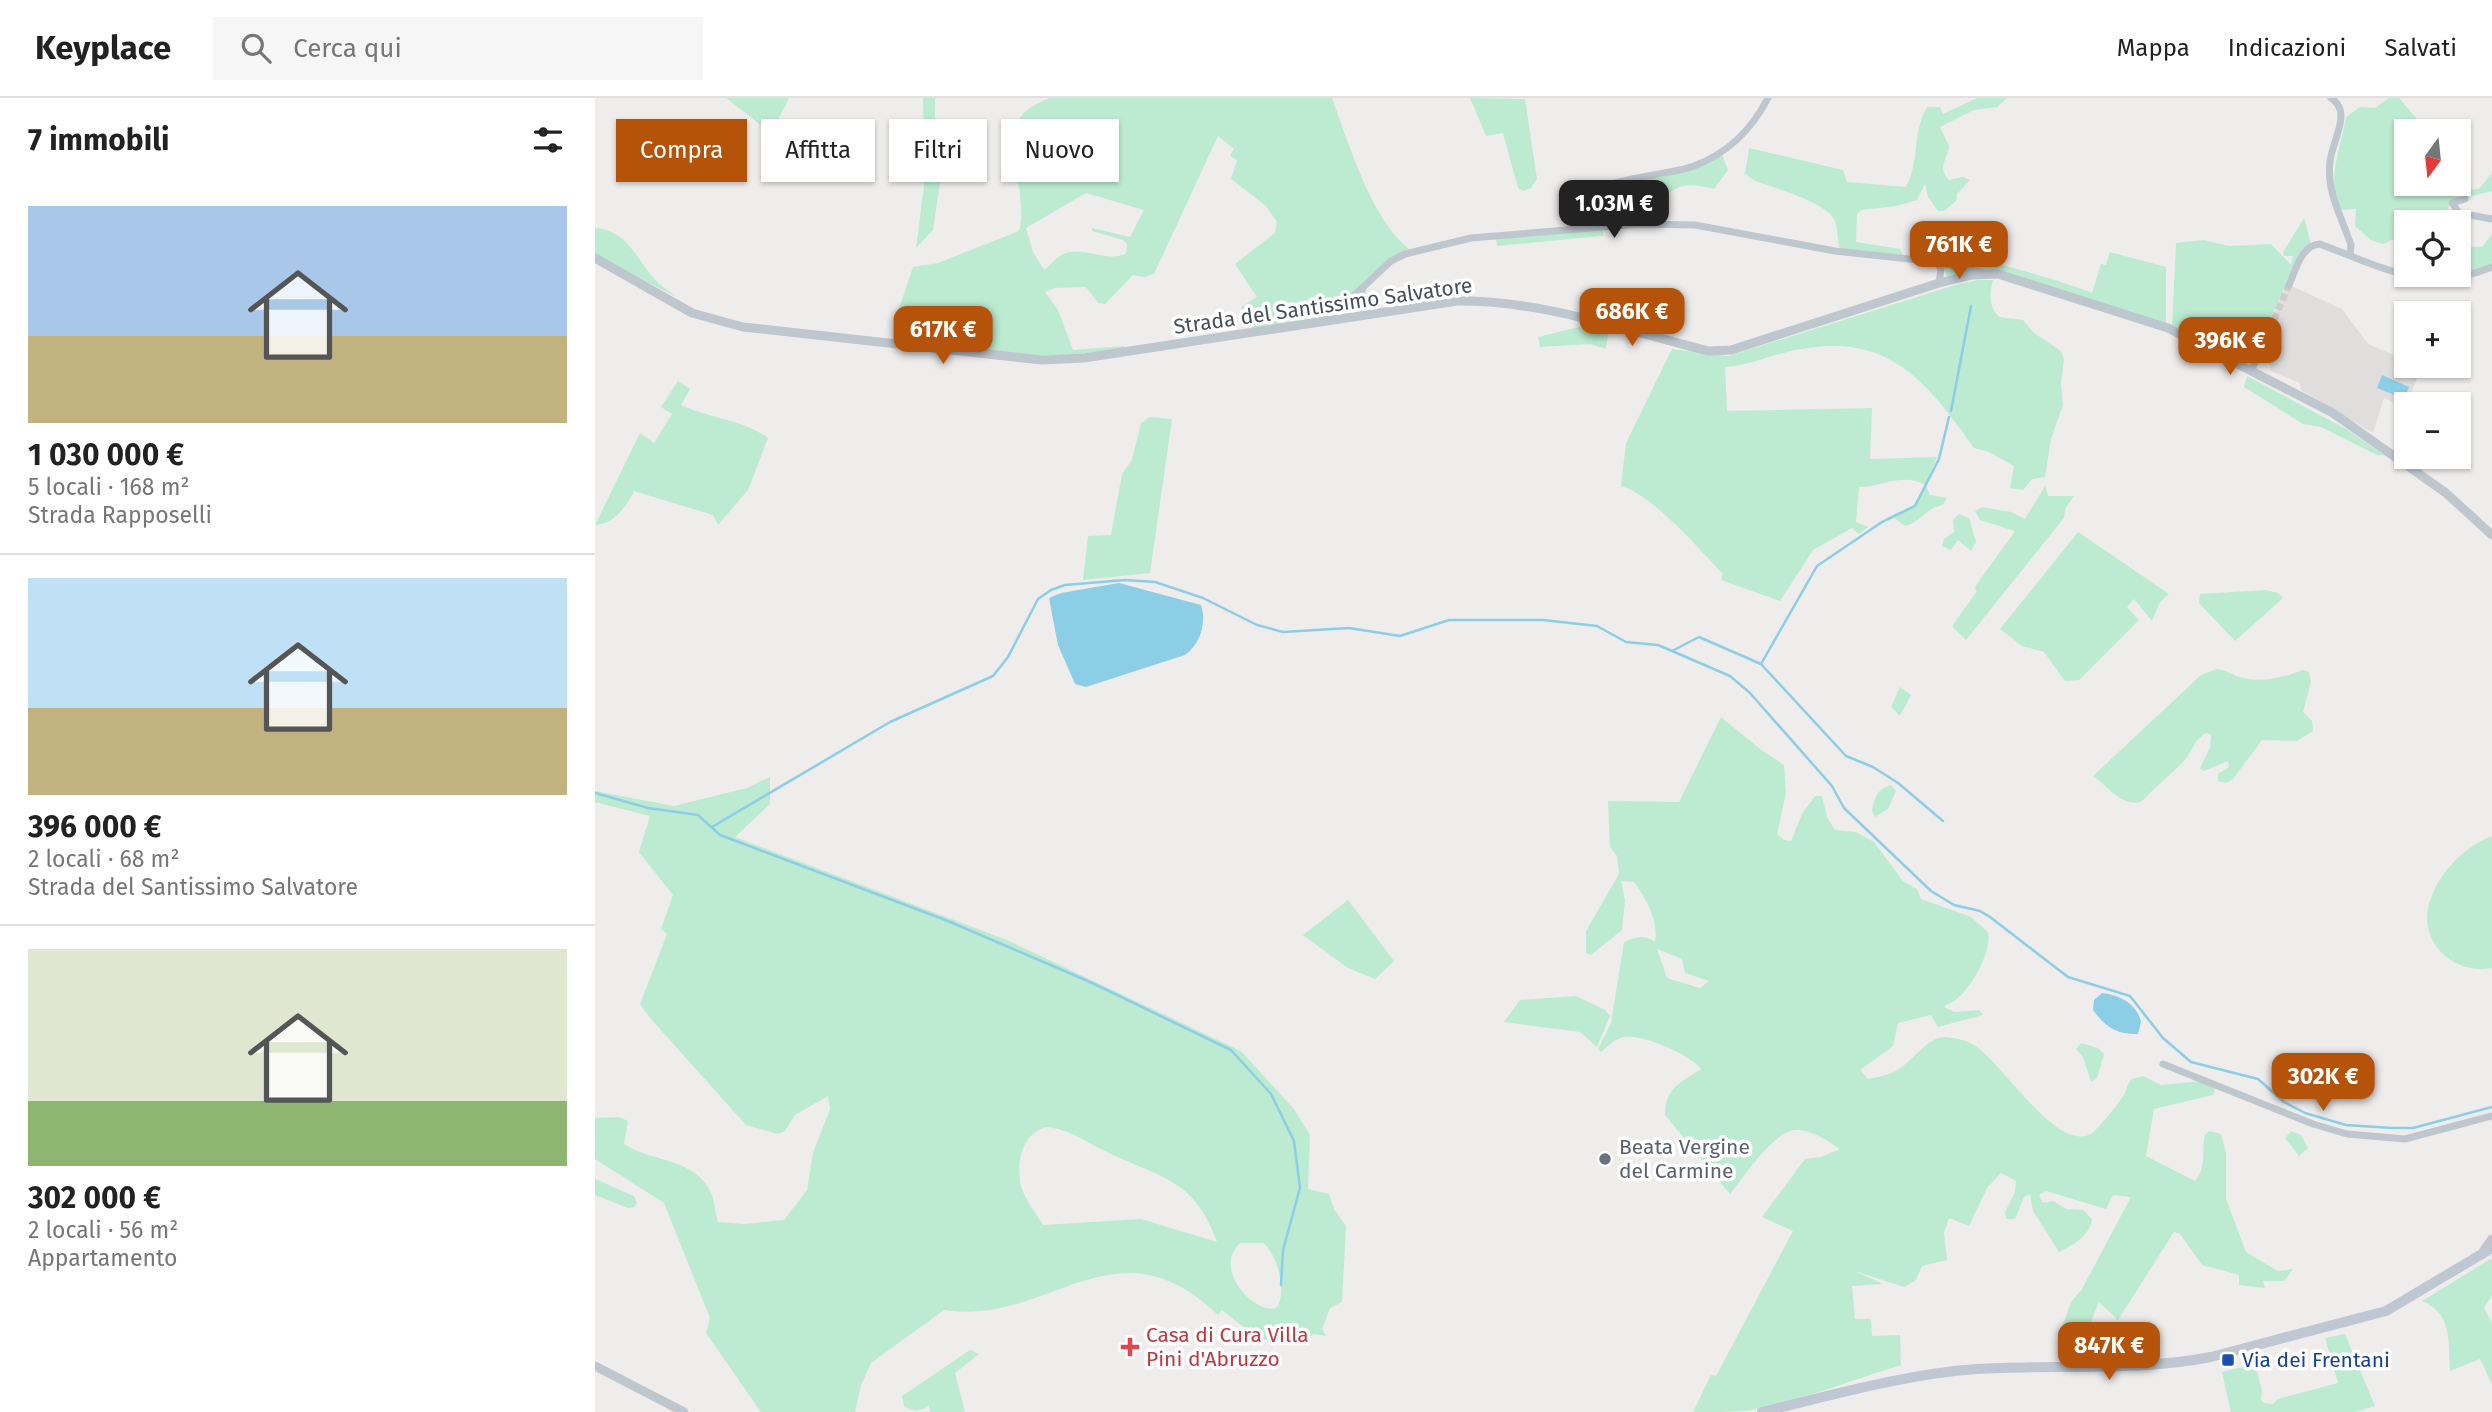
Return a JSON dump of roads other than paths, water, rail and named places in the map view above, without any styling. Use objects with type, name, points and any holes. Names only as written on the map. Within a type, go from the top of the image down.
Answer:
[{"type":"main road","points":[[1762,1412],[1953,1371],[2098,1368],[2184,1363],[2211,1357],[2386,1311],[2489,1245]]},
{"type":"street","points":[[1638,224],[1590,213],[1581,207],[1581,202],[1588,193],[1611,183],[1668,174],[1695,166],[1717,154],[1743,136],[1756,122],[1768,98]]},
{"type":"street","points":[[2331,98],[2343,113],[2331,152],[2331,187],[2351,245],[2350,256]]},
{"type":"street","points":[[2465,199],[2452,203],[2459,213],[2492,219]]},
{"type":"street","points":[[1311,323],[1344,305],[1391,261],[1426,246],[1471,238],[1638,224],[1695,225],[1835,251],[1937,262],[1987,273]]},
{"type":"street","points":[[2290,285],[2306,249],[2313,244],[2414,279],[2462,276],[2492,267]]},
{"type":"street","name":"Strada del Santissimo Salvatore","points":[[595,258],[707,319],[743,327],[1042,360],[1084,358],[1457,301],[1487,301],[1538,309],[1709,351],[1731,350],[1939,283],[1987,273],[2168,328],[2333,413],[2446,493],[2492,535]]},
{"type":"street","points":[[1937,262],[1941,269],[1939,283]]},
{"type":"street","points":[[1362,290],[1363,316]]},
{"type":"street","points":[[2251,371],[2257,358]]},
{"type":"street","points":[[2163,1064],[2313,1124],[2347,1134],[2405,1139],[2492,1116]]},
{"type":"street","points":[[595,1366],[684,1412]]},
{"type":"water","points":[[2382,375],[2409,387],[2407,392],[2394,392],[2394,395],[2377,388]]},
{"type":"water","points":[[1119,583],[1201,605],[1203,626],[1198,639],[1185,655],[1086,687],[1075,684],[1058,645],[1049,598],[1061,593]]},
{"type":"water","points":[[2102,993],[2121,998],[2132,1005],[2141,1022],[2138,1034],[2117,1031],[2098,1016],[2093,1010],[2094,1000]]},
{"type":"waterway","points":[[1951,411],[1971,306]]},
{"type":"waterway","points":[[1761,664],[1817,566],[1882,522],[1915,506],[1939,459],[1949,417]]},
{"type":"waterway","points":[[712,827],[890,722],[993,676],[1008,657],[1038,599],[1051,590],[1065,585],[1125,580],[1155,582],[1203,598],[1257,625],[1283,632],[1349,628],[1400,636],[1449,620],[1543,620],[1597,626],[1626,642],[1658,645],[1672,651],[1699,637],[1761,664],[1846,756],[1873,767],[1898,783],[1943,821]]},
{"type":"waterway","points":[[1672,651],[1730,676],[1750,693],[1832,786],[1844,808],[1931,891],[1954,905],[1980,911],[1990,917],[2068,977],[2130,996],[2163,1038],[2191,1062],[2258,1079],[2284,1102],[2305,1113],[2346,1125],[2413,1128],[2492,1107]]},
{"type":"waterway","points":[[595,793],[648,808],[698,815],[720,835],[948,921],[1090,982],[1231,1050],[1271,1094],[1294,1141],[1300,1188],[1283,1250],[1281,1285]]},
{"type":"tunnel","points":[[2257,358],[2289,285]]},
{"type":"place","name":"Beata Vergine del Carmine","points":[[1605,1159]]},
{"type":"place","name":"Casa di Cura Villa Pini d'Abruzzo","points":[[1130,1347]]},
{"type":"place","name":"Via dei Frentani","points":[[2228,1360]]}]
